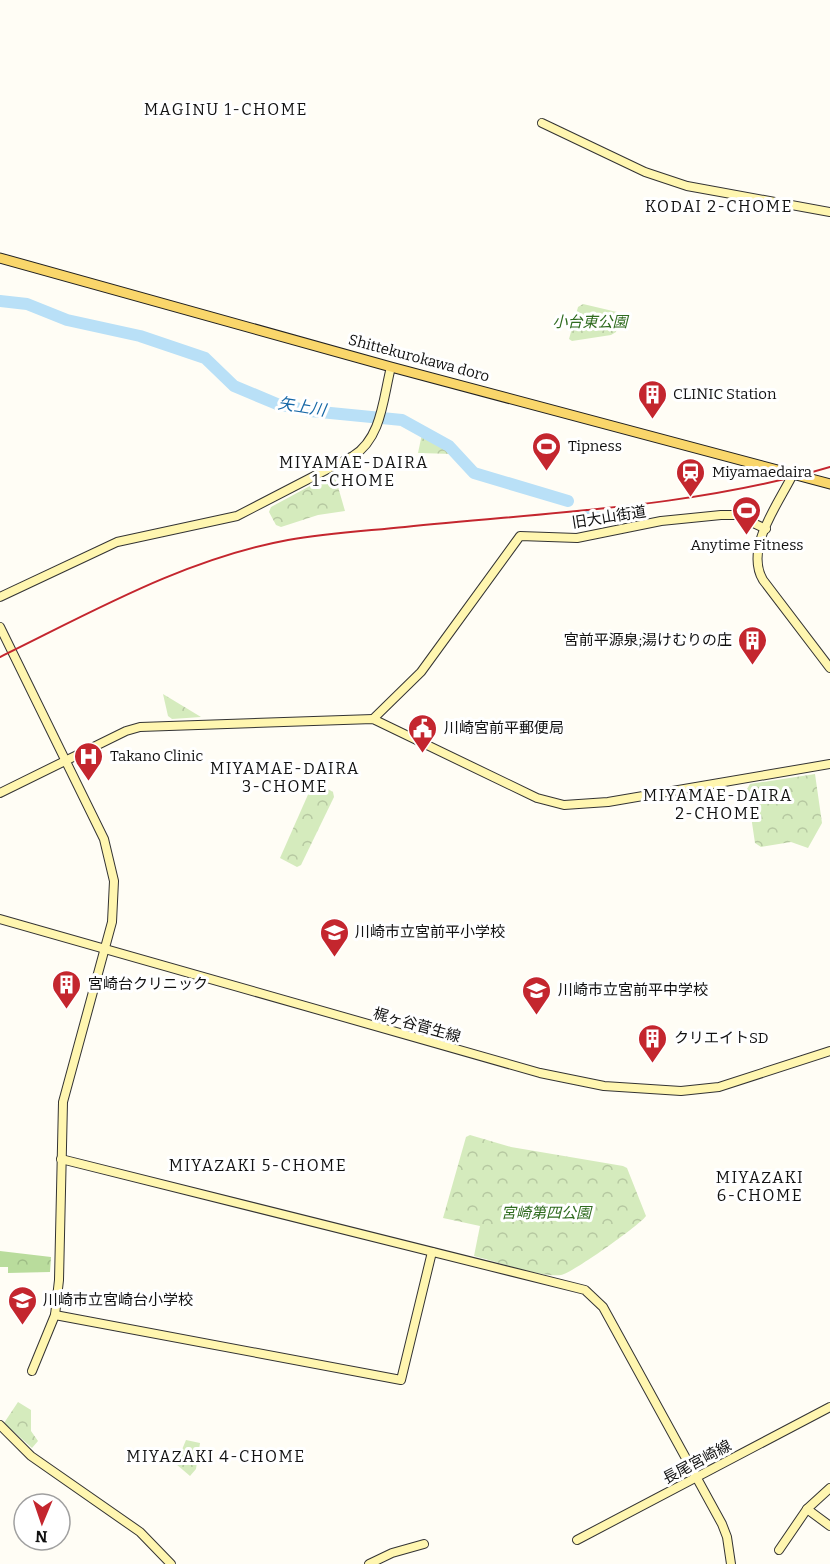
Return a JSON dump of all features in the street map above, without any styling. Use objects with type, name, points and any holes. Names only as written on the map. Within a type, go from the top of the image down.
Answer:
[{"type":"main road","name":"Shittekurokawa doro","points":[[0,258],[391,367],[830,484]]},
{"type":"street","points":[[542,123],[645,172],[687,186],[758,201],[830,212]]},
{"type":"street","points":[[0,597],[103,547],[237,516],[262,505],[362,450],[373,436],[391,367]]},
{"type":"street","points":[[793,474],[766,529],[756,557],[759,573],[830,668]]},
{"type":"street","name":"旧大山街道","points":[[373,719],[421,672],[520,536],[577,538],[661,521],[720,515],[736,515],[766,529]]},
{"type":"street","points":[[0,627],[104,839],[111,862],[114,905],[105,948],[64,1095],[59,1280],[55,1315],[32,1371]]},
{"type":"street","points":[[0,793],[126,731],[140,727],[373,719],[537,798],[564,805],[608,802],[830,764]]},
{"type":"street","name":"梶ヶ谷菅生線","points":[[0,919],[529,1070],[604,1086],[657,1091],[719,1087],[830,1051]]},
{"type":"street","points":[[61,1159],[576,1287],[596,1298],[639,1369],[728,1537],[731,1564]]},
{"type":"street","points":[[55,1315],[401,1380],[432,1252]]},
{"type":"street","name":"長尾宮崎線","points":[[577,1540],[830,1407]]},
{"type":"street","points":[[0,1425],[31,1456],[140,1532],[171,1564]]},
{"type":"street","points":[[779,1550],[807,1509],[830,1488]]},
{"type":"street","points":[[807,1509],[830,1526]]},
{"type":"street","points":[[369,1564],[392,1553],[424,1544]]},
{"type":"green space","name":"小台東公園","points":[[583,304],[617,312],[619,317],[616,332],[611,335],[572,341],[569,339],[578,307]]},
{"type":"green space","points":[[422,434],[448,447],[453,454],[418,453]]},
{"type":"green space","points":[[334,473],[345,511],[318,515],[281,527],[276,525],[269,512],[271,507]]},
{"type":"green space","points":[[163,694],[201,717],[172,719],[168,716]]},
{"type":"green space","points":[[815,774],[822,823],[808,848],[791,842],[761,847],[755,843],[747,789],[750,784]]},
{"type":"green space","points":[[314,781],[333,792],[334,797],[301,865],[297,867],[280,858]]},
{"type":"green space","name":"宮崎第四公園","points":[[470,1135],[511,1147],[623,1166],[627,1168],[646,1216],[632,1229],[578,1267],[561,1275],[531,1272],[474,1256],[480,1226],[443,1218],[466,1137]]},
{"type":"green space","points":[[0,1251],[51,1257],[50,1272],[8,1273],[8,1267],[0,1267]]},
{"type":"green space","points":[[18,1402],[31,1410],[31,1431],[38,1441],[32,1448],[4,1423]]},
{"type":"green space","points":[[186,1440],[200,1443],[196,1469],[190,1476],[176,1464]]},
{"type":"waterway","name":"矢上川","points":[[0,301],[27,304],[67,320],[140,336],[205,358],[234,386],[277,404],[310,411],[402,420],[449,446],[474,473],[568,501]]},
{"type":"waterway","name":"矢上川","points":[[586,517],[603,518]]},
{"type":"railway","points":[[0,657],[176,573],[250,549],[288,540],[672,500],[778,481],[830,467]]},
{"type":"place","name":"CLINIC Station","points":[[652,420]]},
{"type":"place","name":"Tipness","points":[[547,472]]},
{"type":"place","name":"Miyamaedaira","points":[[691,498]]},
{"type":"place","name":"Anytime Fitness","points":[[747,536]]},
{"type":"place","name":"宮前平源泉;湯けむりの庄","points":[[753,666]]},
{"type":"place","name":"川崎宮前平郵便局","points":[[423,754]]},
{"type":"place","name":"Takano Clinic","points":[[89,782]]},
{"type":"place","name":"川崎市立宮前平小学校","points":[[334,958]]},
{"type":"place","name":"宮崎台クリニック","points":[[67,1010]]},
{"type":"place","name":"川崎市立宮前平中学校","points":[[537,1016]]},
{"type":"place","name":"クリエイトSD","points":[[653,1064]]},
{"type":"place","name":"川崎市立宮崎台小学校","points":[[22,1326]]},
{"type":"district","name":"MAGINU 1-CHOME","points":[[226,109]]},
{"type":"district","name":"KODAI 2-CHOME","points":[[719,206]]},
{"type":"district","name":"MIYAMAE-DAIRA 1-CHOME","points":[[354,471]]},
{"type":"district","name":"MIYAMAE-DAIRA 3-CHOME","points":[[285,777]]},
{"type":"district","name":"MIYAMAE-DAIRA 2-CHOME","points":[[718,804]]},
{"type":"district","name":"MIYAZAKI 5-CHOME","points":[[258,1165]]},
{"type":"district","name":"MIYAZAKI 6-CHOME","points":[[760,1186]]},
{"type":"district","name":"MIYAZAKI 4-CHOME","points":[[216,1456]]}]
